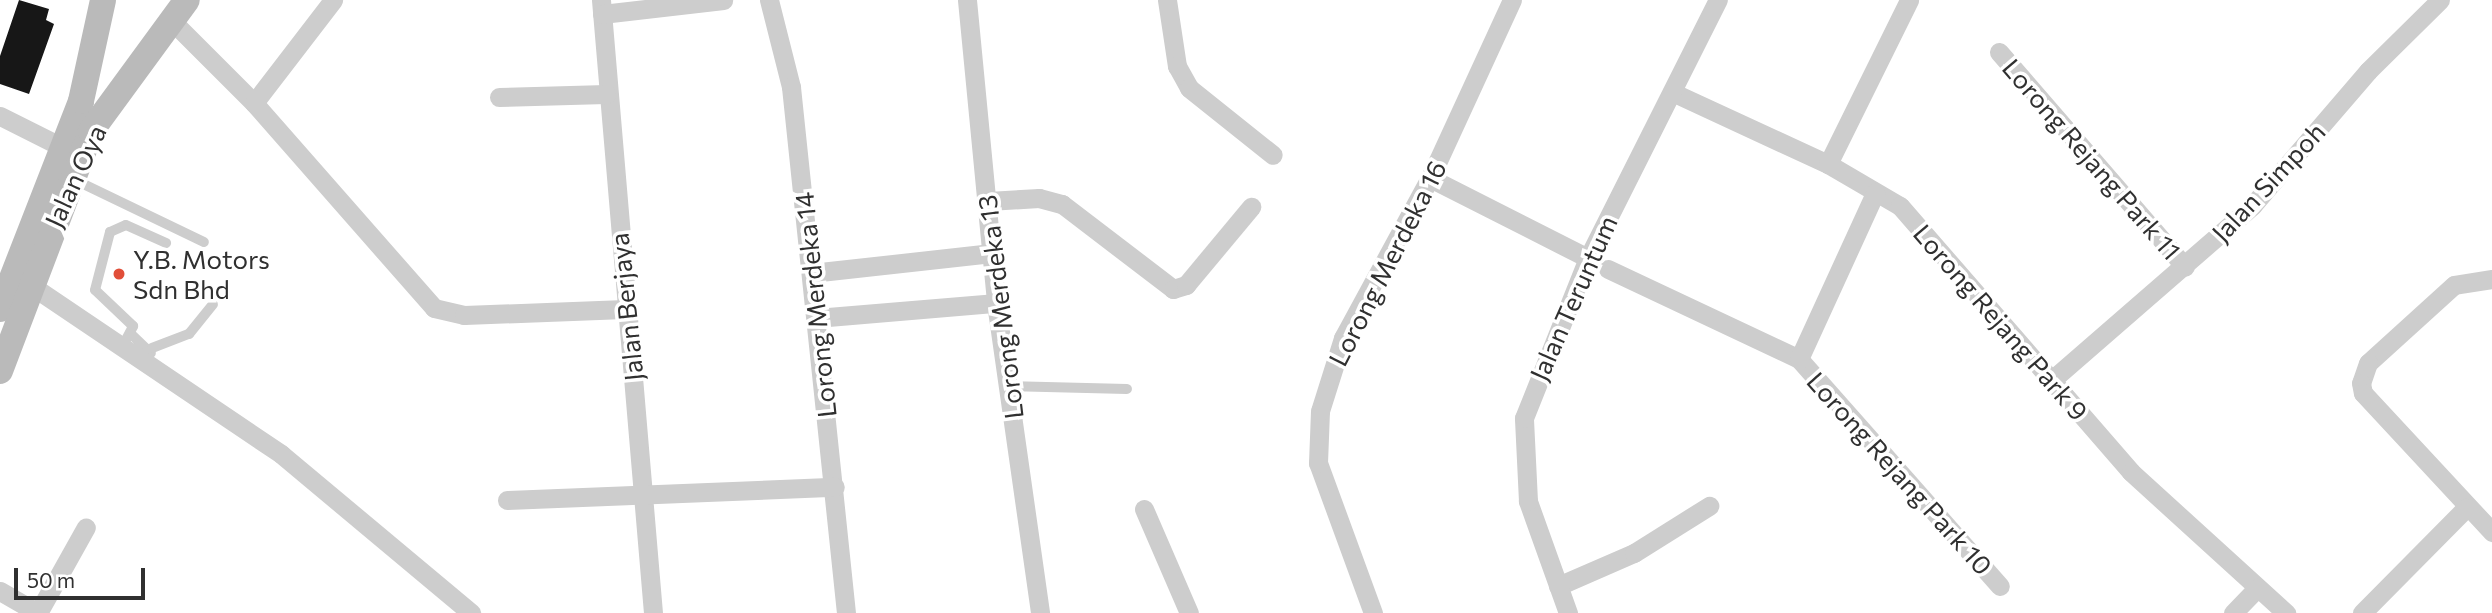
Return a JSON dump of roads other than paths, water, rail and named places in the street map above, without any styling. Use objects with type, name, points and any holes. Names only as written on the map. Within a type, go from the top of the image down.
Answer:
[{"type":"main road","name":"Jalan Oya","points":[[0,309],[92,65],[103,0]]},
{"type":"main road","name":"Jalan Oya","points":[[0,371],[29,284],[91,131],[187,0]]},
{"type":"street","points":[[254,103],[332,0]]},
{"type":"street","points":[[601,7],[723,0]]},
{"type":"street","name":"Lorong Merdeka 14","points":[[769,0],[791,87],[835,487],[846,613]]},
{"type":"street","name":"Lorong Merdeka 13","points":[[967,0],[996,303],[1041,613]]},
{"type":"street","points":[[1167,0],[1177,66],[1189,88],[1273,155]]},
{"type":"street","name":"Lorong Merdeka 16","points":[[1373,613],[1318,463],[1320,411],[1343,338],[1430,178],[1512,0]]},
{"type":"street","name":"Jalan Teruntum","points":[[1568,613],[1528,501],[1522,440],[1543,358],[1588,258],[1718,0]]},
{"type":"street","points":[[1828,164],[1909,0]]},
{"type":"street","name":"Jalan Simpoh","points":[[2053,379],[2252,206],[2368,71],[2440,0]]},
{"type":"street","name":"Jalan Berjaya","points":[[601,7],[606,94],[645,498],[653,613]]},
{"type":"street","points":[[173,22],[254,103],[425,302],[441,312],[625,309]]},
{"type":"street","name":"Lorong Rejang Park 11","points":[[1999,52],[2185,267]]},
{"type":"street","name":"Lorong Rejang Park 9","points":[[1672,92],[1828,164],[1900,206],[2131,472],[2286,613]]},
{"type":"street","points":[[499,97],[606,94]]},
{"type":"street","points":[[0,116],[60,146]]},
{"type":"street","points":[[1430,178],[1588,258]]},
{"type":"street","name":"Lorong Rejang Park 10","points":[[1799,359],[1875,193]]},
{"type":"street","points":[[988,201],[1039,198],[1062,204],[1173,289],[1186,285],[1251,207]]},
{"type":"street","points":[[811,273],[992,253]]},
{"type":"street","name":"Lorong Rejang Park 10","points":[[1608,269],[1799,359],[2000,586]]},
{"type":"street","points":[[2492,279],[2454,285],[2362,371],[2363,393],[2466,508],[2492,532]]},
{"type":"street","points":[[29,284],[149,357],[281,454],[471,613]]},
{"type":"street","points":[[816,318],[996,303]]},
{"type":"street","points":[[508,500],[645,498],[835,487]]},
{"type":"street","points":[[1558,586],[1634,553],[1709,506]]},
{"type":"street","points":[[2362,613],[2466,508]]},
{"type":"street","points":[[1144,509],[1189,613]]},
{"type":"street","points":[[0,591],[38,613],[86,527]]},
{"type":"street","points":[[2233,613],[2257,588]]},
{"type":"lane","points":[[70,178],[204,243]]},
{"type":"lane","points":[[125,341],[130,321],[95,290],[110,232],[125,225],[166,243]]},
{"type":"lane","points":[[149,357],[189,334],[213,304]]},
{"type":"lane","points":[[1008,386],[1127,389]]},
{"type":"place","name":"Y.B. Motors Sdn Bhd","points":[[119,274]]}]
